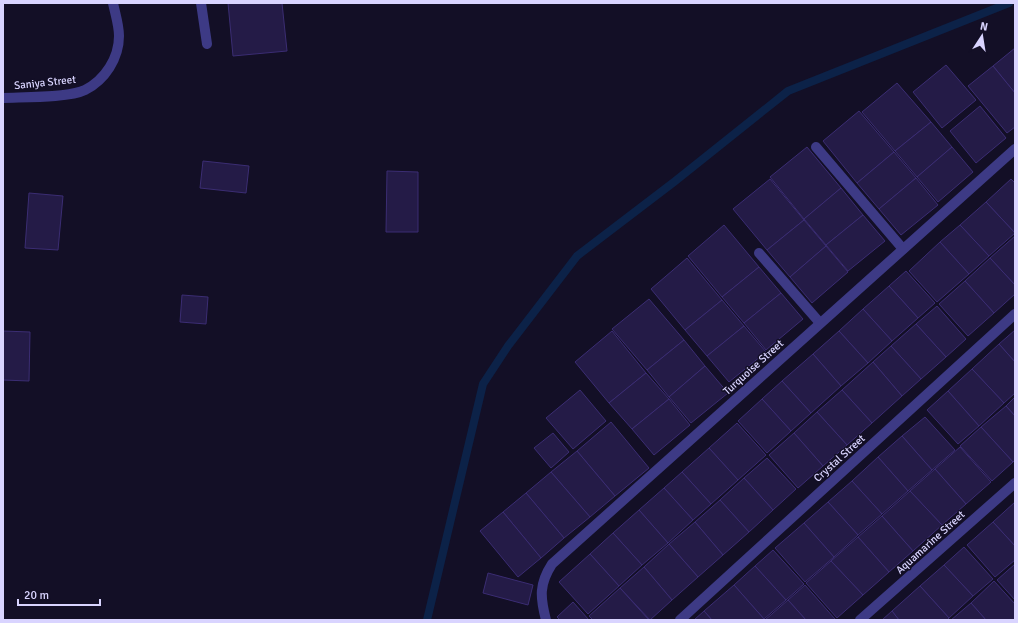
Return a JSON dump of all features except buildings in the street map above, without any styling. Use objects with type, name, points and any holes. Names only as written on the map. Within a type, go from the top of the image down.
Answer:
[{"type":"street","name":"Saniya Street","points":[[3,98],[67,95],[85,90],[102,78],[111,66],[117,54],[120,35],[113,3]]},
{"type":"street","points":[[201,3],[207,44]]},
{"type":"street","points":[[816,147],[903,249]]},
{"type":"street","name":"Turquoise Street","points":[[546,620],[541,588],[545,574],[552,564],[1015,149]]},
{"type":"street","points":[[759,253],[820,323]]},
{"type":"street","name":"Crystal Street","points":[[680,620],[1015,314]]},
{"type":"street","name":"Aquamarine Street","points":[[860,620],[1015,482]]},
{"type":"waterway","points":[[427,620],[483,384],[508,346],[577,256],[674,182],[788,91],[1009,3]]}]
